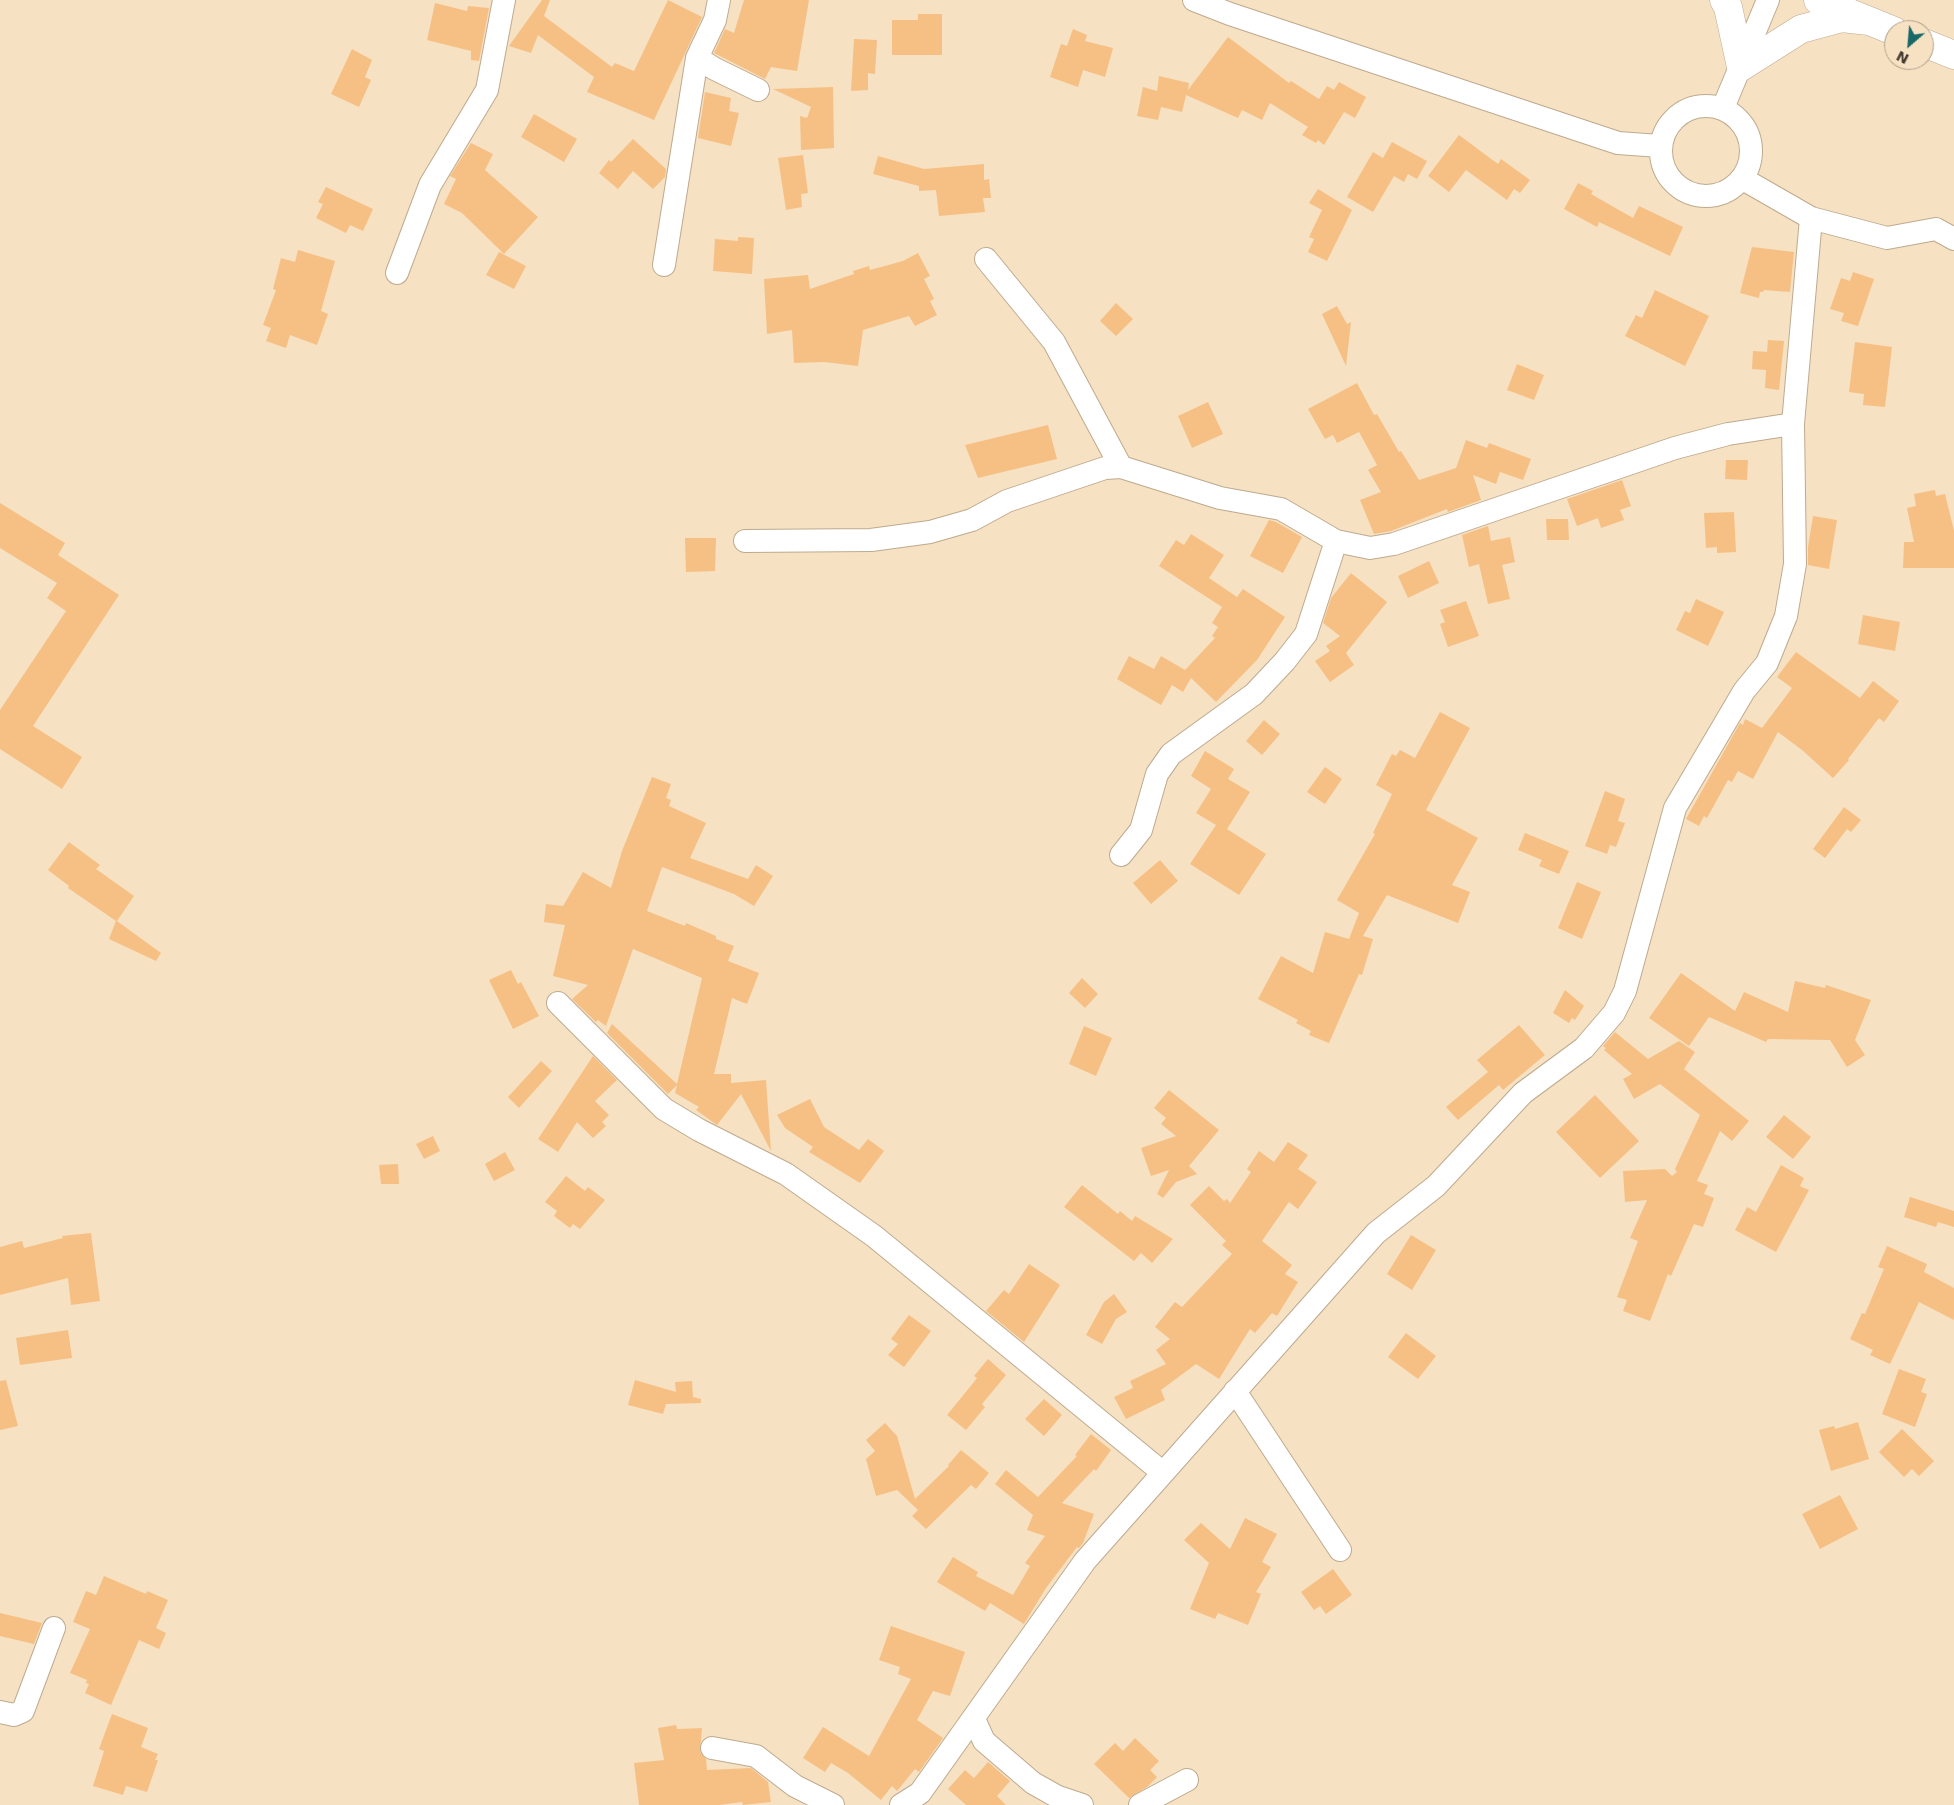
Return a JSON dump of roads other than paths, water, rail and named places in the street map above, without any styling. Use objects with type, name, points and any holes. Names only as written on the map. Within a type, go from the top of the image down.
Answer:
[{"type":"highway","points":[[1724,0],[1728,6],[1741,67],[1801,29],[1842,18],[1869,21]]},
{"type":"highway","points":[[1818,0],[1884,27]]},
{"type":"highway","points":[[1934,47],[1954,55]]},
{"type":"street","points":[[397,273],[430,185],[487,90],[504,0]]},
{"type":"street","points":[[664,265],[697,58],[715,20],[719,0]]},
{"type":"street","points":[[1194,0],[1230,14],[1618,143],[1660,146]]},
{"type":"street","points":[[1723,108],[1768,0]]},
{"type":"street","points":[[697,58],[758,90]]},
{"type":"street","points":[[1723,108],[1742,123],[1749,133],[1752,157],[1744,179],[1713,197],[1690,194],[1670,180],[1660,158],[1660,146],[1669,124],[1688,109],[1723,108]]},
{"type":"street","points":[[1744,179],[1811,218],[1887,238],[1936,229],[1954,239]]},
{"type":"street","points":[[901,1805],[920,1793],[1085,1561],[1376,1233],[1436,1186],[1523,1093],[1584,1048],[1614,1013],[1625,991],[1675,808],[1744,691],[1767,663],[1786,616],[1795,564],[1793,424],[1811,218]]},
{"type":"street","points":[[986,259],[1054,342],[1121,466]]},
{"type":"street","points":[[744,541],[871,540],[930,532],[972,520],[1007,501],[1105,468],[1121,466],[1220,498],[1281,509],[1336,541],[1370,548],[1394,544],[1675,448],[1728,434],[1793,424]]},
{"type":"street","points":[[1121,855],[1142,830],[1157,774],[1171,754],[1254,694],[1285,661],[1306,634],[1336,541]]},
{"type":"street","points":[[558,1003],[664,1109],[699,1130],[786,1174],[874,1236],[1162,1472]]},
{"type":"street","points":[[1235,1391],[1340,1550]]},
{"type":"street","points":[[0,1712],[14,1715],[23,1711],[54,1628]]},
{"type":"street","points":[[974,1719],[984,1741],[1032,1783],[1061,1801],[1082,1805]]},
{"type":"street","points":[[712,1748],[756,1756],[795,1786],[833,1805]]},
{"type":"street","points":[[1140,1805],[1187,1780]]}]
